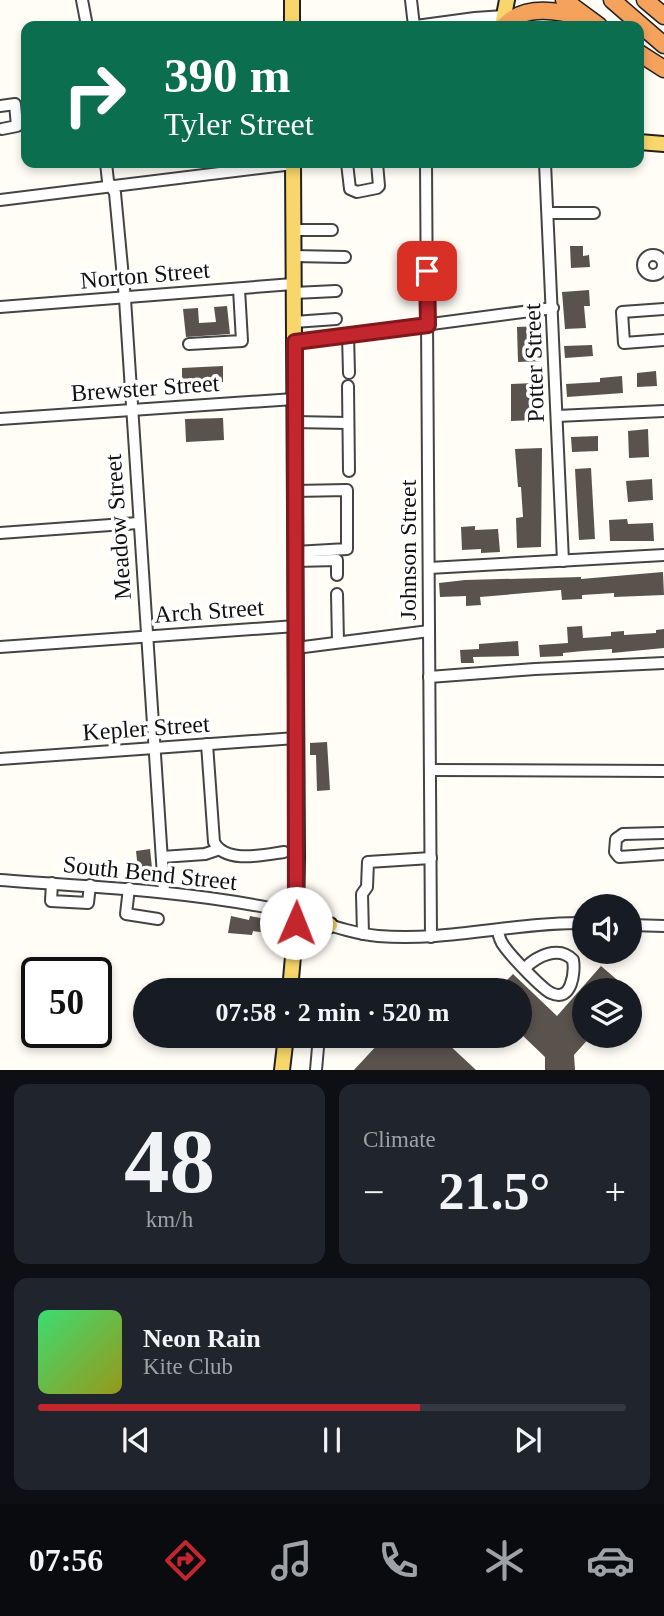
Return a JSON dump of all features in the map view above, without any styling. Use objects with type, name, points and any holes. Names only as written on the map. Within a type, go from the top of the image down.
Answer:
[{"type":"highway","points":[[564,0],[592,21]]},
{"type":"highway","points":[[612,0],[636,21]]},
{"type":"highway","points":[[645,0],[664,16]]},
{"type":"highway","points":[[507,21],[519,15],[540,11],[555,11],[590,21]]},
{"type":"highway","points":[[644,28],[664,45]]},
{"type":"highway","points":[[644,56],[664,69]]},
{"type":"main road","points":[[292,0],[292,21]]},
{"type":"main road","points":[[503,21],[507,0]]},
{"type":"main road","points":[[644,142],[664,144]]},
{"type":"main road","points":[[291,978],[296,914],[295,168]]},
{"type":"main road","points":[[294,946],[304,937],[330,925]]},
{"type":"main road","points":[[282,1070],[285,1048]]},
{"type":"street","points":[[82,0],[86,21]]},
{"type":"street","points":[[411,0],[414,21]]},
{"type":"street","points":[[452,21],[475,18],[492,21]]},
{"type":"street","points":[[0,107],[1,129]]},
{"type":"street","name":"Meadow Street","points":[[107,168],[108,181],[115,193],[125,299],[164,891]]},
{"type":"street","points":[[0,200],[257,168]]},
{"type":"street","points":[[348,168],[351,189],[357,192],[379,186],[377,168]]},
{"type":"street","name":"Johnson Street","points":[[426,168],[431,937]]},
{"type":"street","name":"Potter Street","points":[[545,168],[563,561]]},
{"type":"street","points":[[548,213],[594,213]]},
{"type":"street","points":[[293,230],[332,230]]},
{"type":"street","points":[[293,256],[345,257]]},
{"type":"street","points":[[189,344],[242,341],[239,289]]},
{"type":"street","name":"Norton Street","points":[[0,307],[239,289],[335,291]]},
{"type":"street","points":[[295,342],[552,308]]},
{"type":"street","points":[[664,309],[622,312],[624,343],[664,340]]},
{"type":"street","points":[[294,322],[335,319]]},
{"type":"street","points":[[348,335],[349,373]]},
{"type":"street","points":[[348,386],[349,471]]},
{"type":"street","name":"Brewster Street","points":[[0,419],[294,399]]},
{"type":"street","points":[[557,416],[664,411]]},
{"type":"street","points":[[294,422],[348,423]]},
{"type":"street","points":[[295,491],[347,489],[346,549],[295,556]]},
{"type":"street","points":[[0,533],[138,523]]},
{"type":"street","points":[[429,568],[664,555]]},
{"type":"street","points":[[295,556],[337,560],[337,575]]},
{"type":"street","points":[[337,594],[338,642]]},
{"type":"street","name":"Arch Street","points":[[0,647],[296,626]]},
{"type":"street","points":[[296,648],[429,631]]},
{"type":"street","points":[[429,677],[535,668],[664,663]]},
{"type":"street","name":"Kepler Street","points":[[0,759],[296,738]]},
{"type":"street","points":[[207,744],[214,842],[217,850],[225,855],[241,856],[284,852]]},
{"type":"street","points":[[430,770],[664,771]]},
{"type":"street","points":[[664,833],[623,834],[616,839],[615,852],[619,857],[664,854]]},
{"type":"street","points":[[162,857],[205,854],[217,850]]},
{"type":"street","points":[[363,934],[362,894],[367,887],[368,862],[431,858]]},
{"type":"street","name":"South Bend Street","points":[[0,880],[164,891],[296,914],[363,934],[403,938],[572,924]]},
{"type":"street","points":[[52,883],[51,901],[88,903],[90,885]]},
{"type":"street","points":[[129,888],[126,914],[158,919]]},
{"type":"street","points":[[642,925],[664,926]]},
{"type":"street","points":[[498,931],[505,948],[525,968],[548,991],[555,995],[567,990],[574,980],[573,960],[564,954],[542,956],[525,968]]},
{"type":"street","points":[[316,1070],[318,1048]]},
{"type":"building","points":[[570,246],[583,246],[583,256],[589,255],[590,267],[571,268]]},
{"type":"building","points":[[589,290],[590,306],[584,306],[586,328],[565,329],[562,292]]},
{"type":"building","points":[[227,306],[230,334],[186,337],[183,309],[198,308],[199,323],[216,322],[214,307]]},
{"type":"building","points":[[540,326],[542,361],[518,362],[517,327]]},
{"type":"building","points":[[592,345],[593,356],[565,358],[564,346]]},
{"type":"building","points":[[223,366],[223,382],[182,384],[182,368]]},
{"type":"building","points":[[656,371],[657,386],[637,387],[637,373]]},
{"type":"building","points":[[622,376],[623,393],[567,397],[566,384],[600,382],[600,378]]},
{"type":"building","points":[[534,383],[535,420],[511,421],[511,384]]},
{"type":"building","points":[[223,418],[224,440],[186,442],[185,419]]},
{"type":"building","points":[[648,429],[649,457],[629,458],[628,431]]},
{"type":"building","points":[[598,436],[598,451],[572,452],[571,437]]},
{"type":"building","points":[[542,448],[541,547],[517,548],[516,518],[523,517],[515,449]]},
{"type":"building","points":[[591,468],[595,539],[579,540],[575,469]]},
{"type":"building","points":[[652,479],[653,500],[628,502],[626,481]]},
{"type":"building","points":[[627,519],[628,524],[653,523],[654,541],[610,541],[609,520]]},
{"type":"building","points":[[475,526],[475,530],[498,529],[500,552],[462,550],[461,527]]},
{"type":"building","points":[[663,572],[664,595],[614,597],[614,593],[582,595],[582,599],[562,600],[561,590],[480,597],[481,605],[466,606],[466,596],[440,597],[439,583],[465,580],[581,579]]},
{"type":"building","points":[[582,626],[583,638],[611,636],[611,632],[624,631],[624,635],[656,633],[656,630],[664,629],[664,648],[612,653],[612,649],[583,651],[563,653],[563,656],[540,657],[539,645],[568,643],[567,627]]},
{"type":"building","points":[[518,641],[519,656],[473,657],[474,663],[461,663],[460,650],[479,649],[479,644]]},
{"type":"building","points":[[327,742],[330,790],[317,791],[316,755],[310,755],[310,743]]},
{"type":"building","points":[[150,849],[153,877],[135,879],[134,869],[138,869],[136,851]]},
{"type":"building","points":[[231,916],[249,920],[250,916],[271,920],[268,933],[228,933]]},
{"type":"building","points":[[601,966],[615,978],[590,978]]},
{"type":"building","points":[[532,992],[557,1016],[572,999],[572,1048],[580,1048],[574,1055],[575,1070],[545,1070],[545,1057],[532,1045]]},
{"type":"building","points":[[374,1048],[452,1048],[476,1070],[354,1070]]},
{"type":"route","points":[[296,923],[295,342],[428,325],[427,271]]}]
